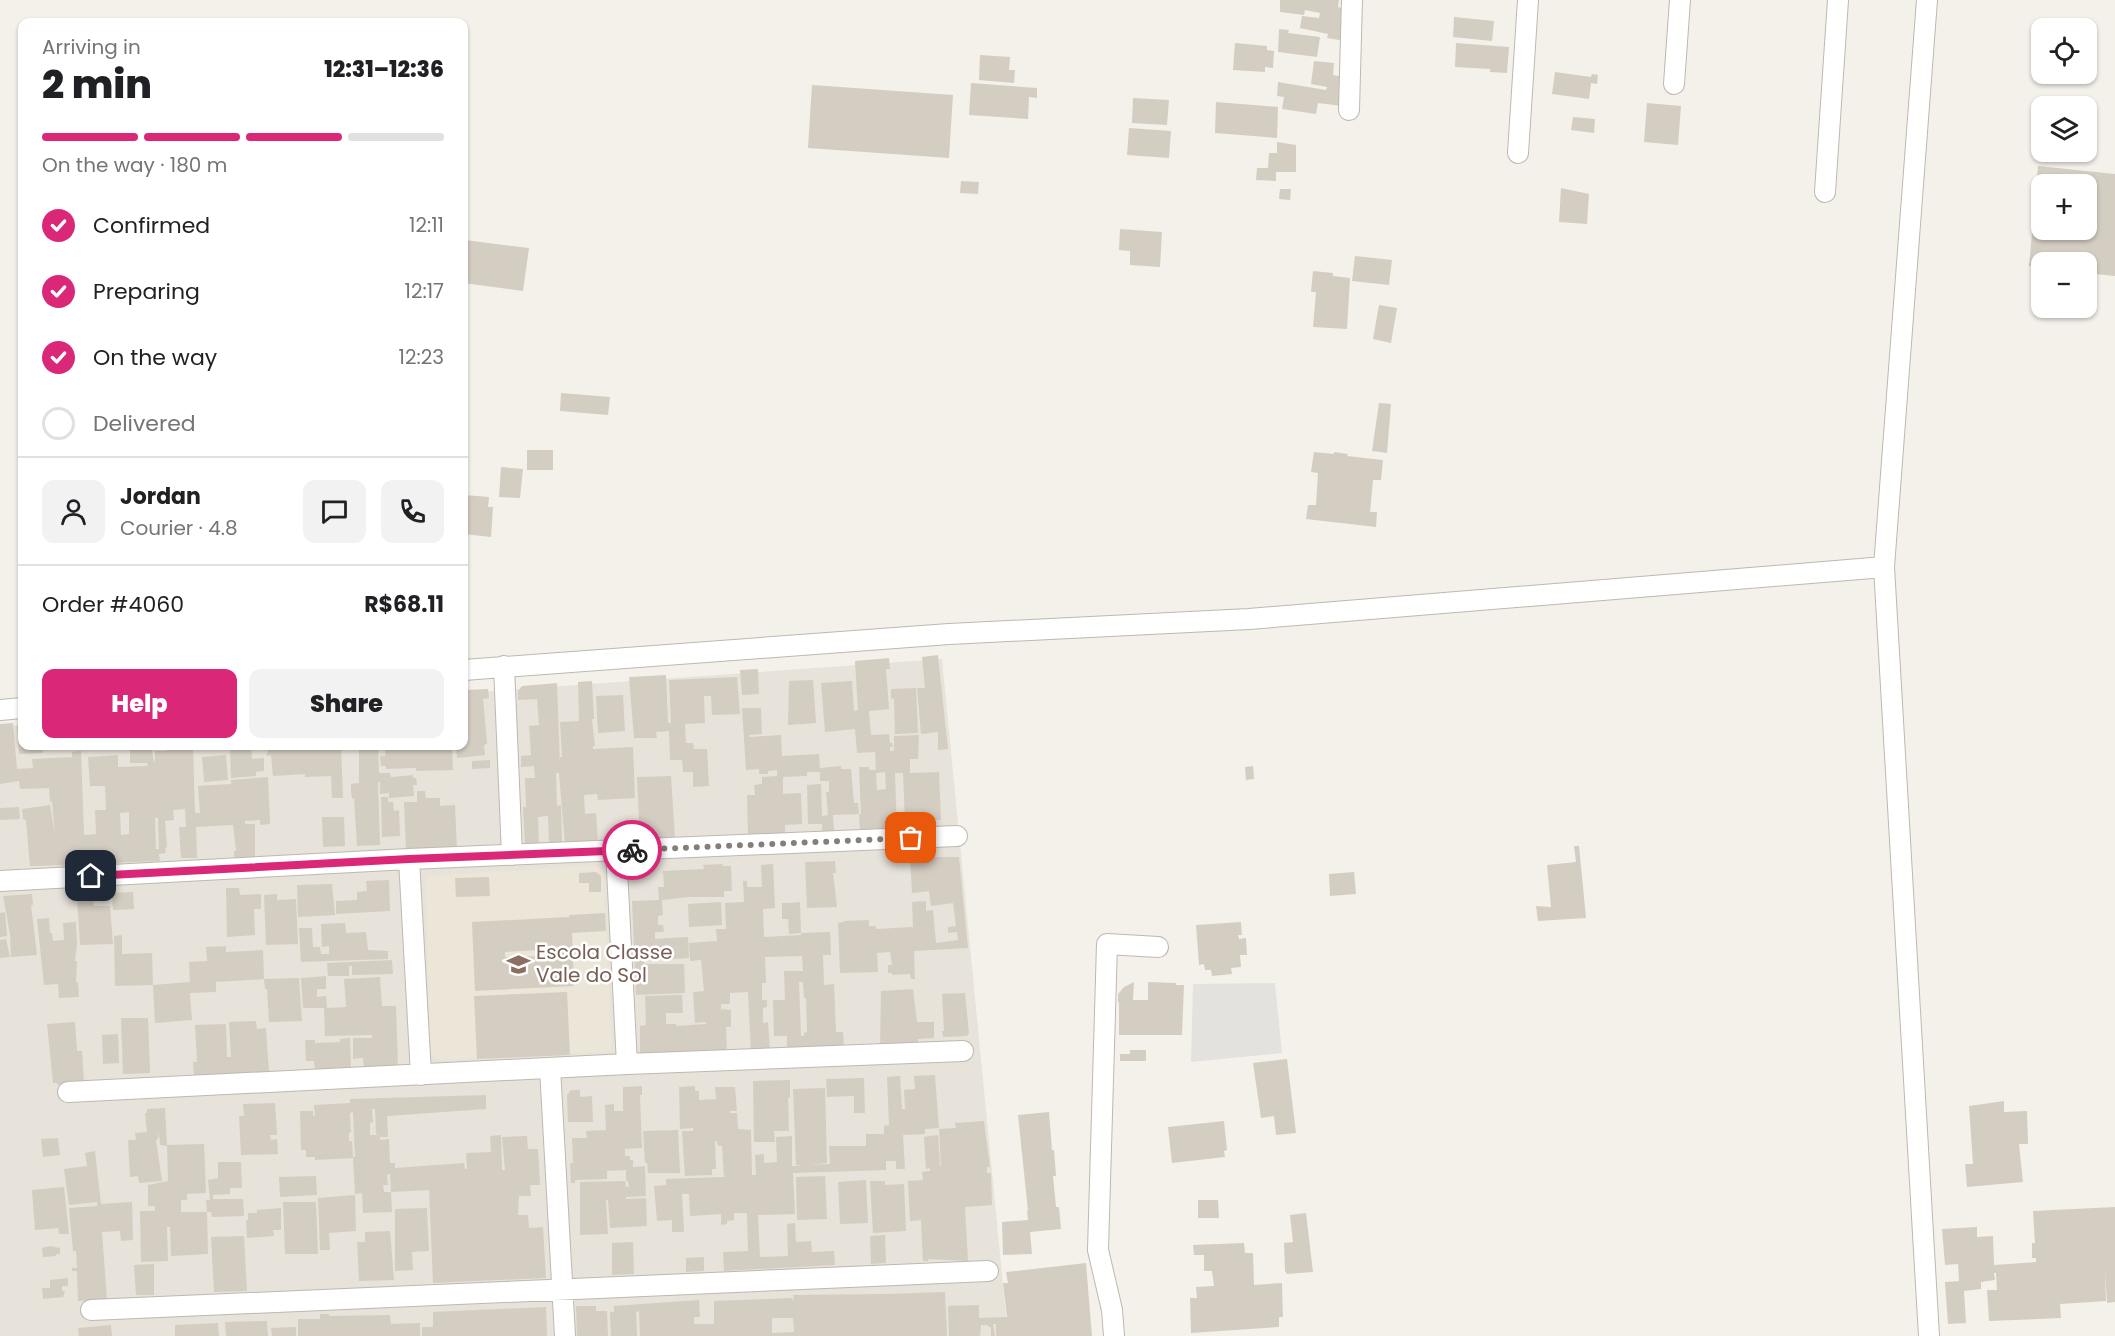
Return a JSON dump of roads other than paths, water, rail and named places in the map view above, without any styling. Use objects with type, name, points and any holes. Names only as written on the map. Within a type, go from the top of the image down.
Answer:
[{"type":"street","points":[[1349,110],[1352,0]]},
{"type":"street","points":[[1518,153],[1528,0]]},
{"type":"street","points":[[1674,84],[1680,0]]},
{"type":"street","points":[[1825,192],[1838,0]]},
{"type":"street","points":[[1927,0],[1884,567],[1929,1336]]},
{"type":"street","points":[[468,670],[949,634],[1249,619],[1884,567]]},
{"type":"street","points":[[504,666],[512,855]]},
{"type":"street","points":[[0,710],[18,708]]},
{"type":"street","points":[[0,881],[409,859],[957,836]]},
{"type":"street","points":[[616,850],[627,1064]]},
{"type":"street","points":[[409,859],[421,1075]]},
{"type":"street","points":[[1114,1336],[1112,1310],[1098,1250],[1107,944],[1158,947]]},
{"type":"street","points":[[68,1092],[627,1064],[963,1051]]},
{"type":"street","points":[[550,1068],[565,1336]]},
{"type":"street","points":[[91,1310],[988,1270]]},
{"type":"place","name":"Escola Classe Vale do Sol","points":[[518,964]]}]
